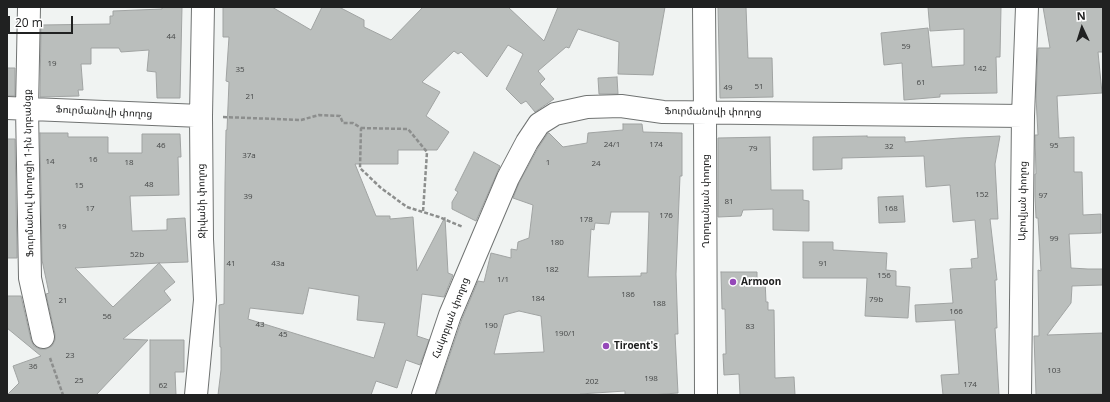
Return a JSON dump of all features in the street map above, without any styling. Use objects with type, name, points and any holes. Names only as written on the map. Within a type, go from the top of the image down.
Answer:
[{"type":"street","name":"Ֆուրմանով փողոցի 1-ին նրբանցք","points":[[28,7],[17,108],[30,278],[42,337]]},
{"type":"street","name":"Ջիվանի փողոց","points":[[196,395],[204,300],[201,116],[203,7]]},
{"type":"street","name":"Ղորղանյան փողոց","points":[[704,7],[706,395]]},
{"type":"street","name":"Աբովյան փողոց","points":[[1020,395],[1023,116],[1027,7]]},
{"type":"street","name":"Ֆուրմանովի փողոց","points":[[481,241],[508,178],[527,142],[539,124],[555,114],[587,106],[621,106],[664,112],[1023,116]]},
{"type":"street","name":"Ֆուրմանովի փողոց","points":[[17,108],[201,116]]},
{"type":"street","name":"Հակոբյան փողոց","points":[[423,395],[450,314],[481,241]]},
{"type":"path","points":[[201,116],[301,120],[319,115],[340,116],[343,122],[353,122],[361,128],[408,129],[428,152],[423,212]]},
{"type":"path","points":[[361,128],[360,168],[381,188],[407,208],[439,217],[464,227],[481,241]]},
{"type":"path","points":[[42,337],[63,395]]},
{"type":"building","points":[[162,7],[182,7],[180,98],[157,98],[156,72],[147,71],[149,50],[121,52],[119,48],[91,48],[91,64],[81,64],[83,90],[78,90],[79,96],[40,97],[41,25],[110,24],[110,16],[113,16],[113,11],[162,9]]},
{"type":"building","points":[[223,7],[272,7],[311,30],[322,7],[339,7],[364,20],[364,27],[391,40],[423,7],[508,7],[544,41],[558,7],[665,7],[653,75],[618,74],[619,42],[578,29],[569,48],[566,47],[538,71],[545,79],[540,84],[554,99],[535,112],[526,101],[521,104],[506,89],[523,54],[508,45],[487,77],[461,52],[458,54],[454,51],[422,82],[440,92],[426,116],[449,132],[437,150],[398,150],[398,164],[355,164],[376,216],[390,216],[390,219],[413,217],[417,271],[445,217],[448,273],[453,275],[444,297],[422,294],[417,336],[429,340],[420,365],[406,360],[397,388],[376,381],[371,395],[218,395],[221,370],[219,305],[224,304],[226,130],[229,82],[226,81],[229,37],[223,37]],"holes":[[[309,288],[359,296],[357,320],[385,323],[374,358],[248,319],[250,308],[303,314]]]},
{"type":"building","points":[[718,7],[746,7],[748,58],[772,58],[773,97],[720,98]]},
{"type":"building","points":[[928,7],[1001,7],[1000,57],[996,57],[997,93],[940,94],[940,97],[904,100],[902,63],[884,65],[881,33],[928,28],[932,67],[964,65],[964,29],[930,31]]},
{"type":"building","points":[[1043,7],[1103,7],[1103,52],[1098,52],[1102,93],[1057,96],[1059,138],[1074,137],[1074,172],[1082,172],[1083,215],[1101,214],[1101,233],[1069,234],[1071,268],[1103,269],[1103,285],[1072,286],[1071,303],[1047,335],[1103,333],[1103,394],[1036,395],[1034,336],[1039,336],[1038,270],[1041,271],[1038,218],[1036,218],[1035,196],[1035,135],[1038,135],[1036,97],[1038,48],[1050,48]]},
{"type":"building","points":[[7,68],[15,68],[15,96],[7,96]]},
{"type":"building","points":[[617,77],[618,94],[599,94],[598,78]]},
{"type":"building","points":[[623,124],[642,124],[643,132],[682,133],[682,176],[680,176],[676,274],[678,334],[675,334],[678,393],[625,395],[625,391],[580,395],[436,395],[462,319],[478,281],[484,282],[491,253],[511,258],[511,249],[517,250],[518,242],[529,238],[533,205],[513,198],[519,183],[548,133],[563,147],[587,143],[588,133],[623,130]],"holes":[[[611,212],[649,212],[647,273],[641,273],[641,276],[588,277],[591,229],[594,230],[595,223],[609,224]],[[519,311],[541,316],[544,352],[494,354],[504,315]]]},
{"type":"building","points":[[40,133],[68,133],[68,137],[108,137],[108,153],[142,153],[142,134],[180,134],[181,157],[178,157],[179,195],[130,196],[132,231],[167,230],[167,219],[185,218],[188,262],[159,263],[175,282],[164,291],[171,300],[123,339],[148,340],[96,395],[7,395],[19,383],[13,366],[41,356],[7,328],[7,296],[21,296],[31,340],[34,346],[40,349],[46,349],[52,346],[55,340],[46,294],[49,293],[42,260]],"holes":[[[159,263],[113,307],[75,268]]]},
{"type":"building","points":[[1000,136],[995,164],[998,219],[990,219],[997,280],[995,280],[997,328],[995,328],[999,395],[943,395],[941,375],[959,374],[955,320],[916,322],[915,305],[953,303],[950,269],[972,268],[971,259],[978,258],[975,220],[953,222],[950,185],[926,187],[924,156],[842,158],[842,169],[813,170],[813,137],[905,137],[905,142]]},
{"type":"building","points":[[770,137],[771,190],[803,190],[803,200],[809,201],[809,231],[773,230],[773,209],[743,210],[741,216],[718,217],[718,138]]},
{"type":"building","points":[[7,139],[15,139],[17,258],[7,258]]},
{"type":"building","points":[[474,152],[500,166],[476,221],[452,209],[452,202],[458,192],[455,190]]},
{"type":"building","points":[[903,196],[905,222],[879,223],[878,197]]},
{"type":"building","points":[[803,242],[833,242],[833,250],[887,253],[886,270],[896,271],[896,286],[910,287],[908,318],[865,316],[867,278],[803,278]]},
{"type":"building","points":[[721,272],[757,272],[757,280],[765,279],[766,302],[768,302],[768,310],[774,310],[775,378],[794,377],[795,395],[740,395],[739,374],[724,375],[723,354],[726,354],[725,309],[722,309]]},
{"type":"building","points":[[150,340],[184,340],[184,372],[175,372],[176,395],[150,395]]},
{"type":"place","name":"Armoon","points":[[733,282]]},
{"type":"place","name":"Tiroent's","points":[[606,346]]}]
